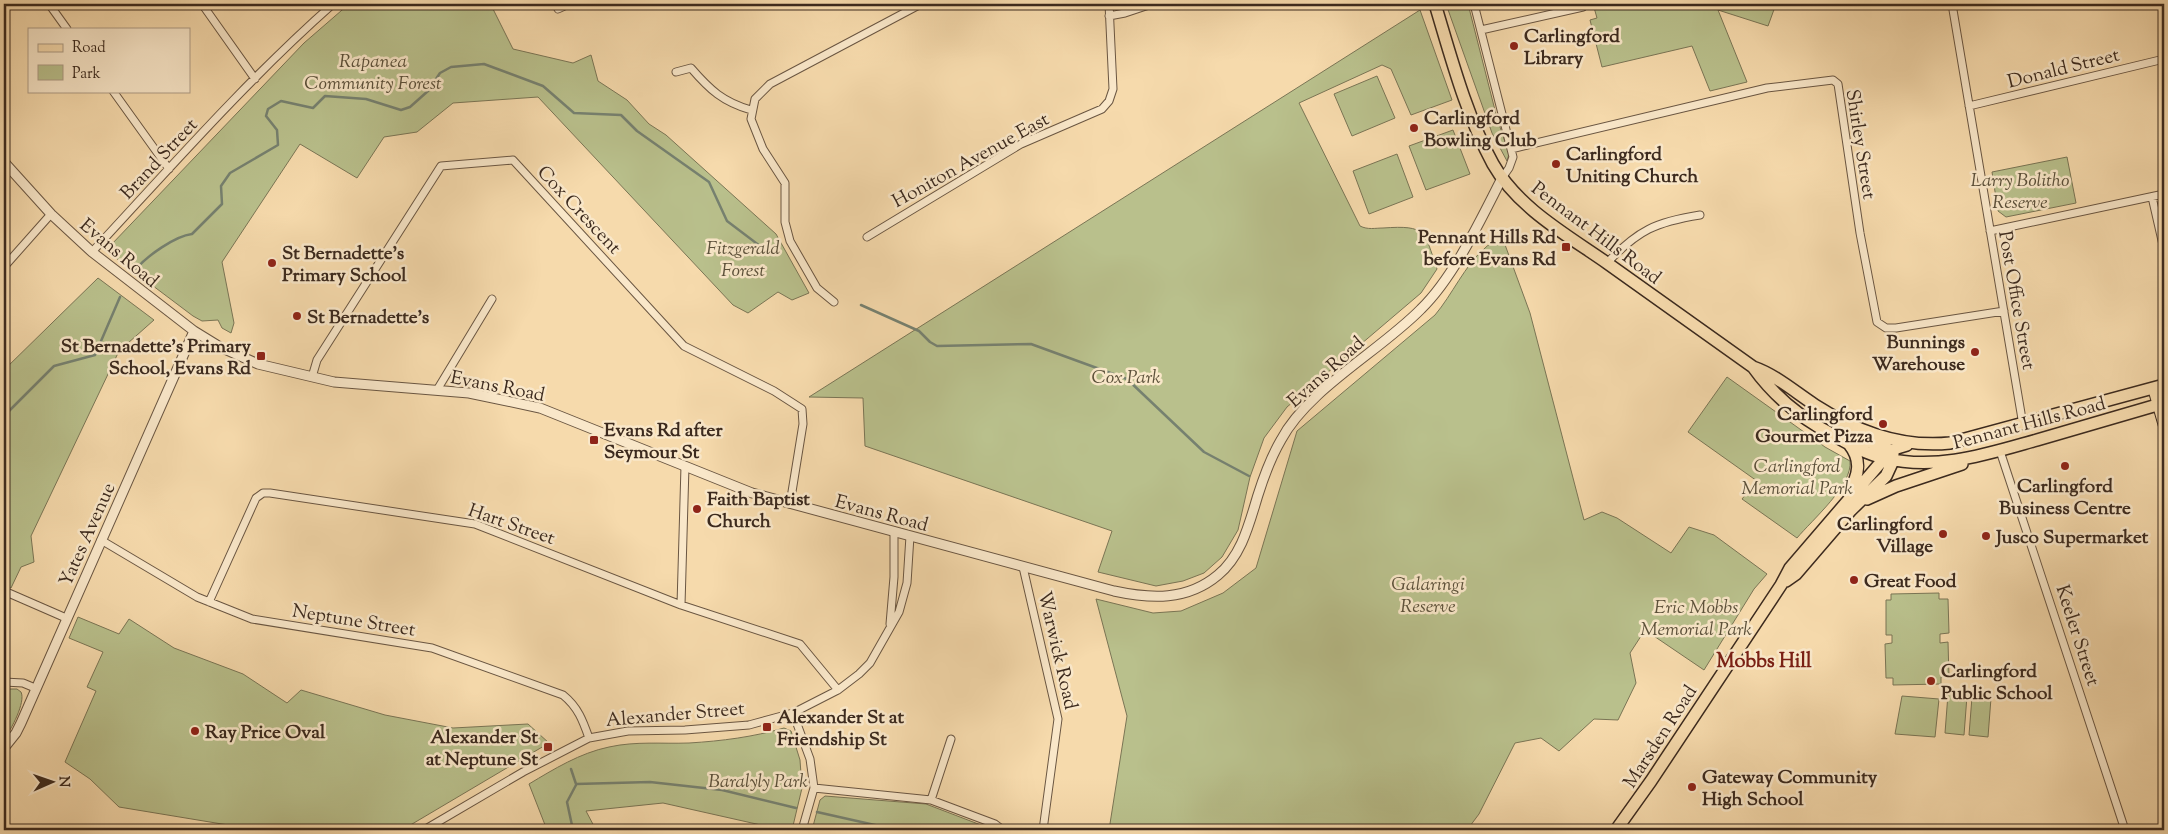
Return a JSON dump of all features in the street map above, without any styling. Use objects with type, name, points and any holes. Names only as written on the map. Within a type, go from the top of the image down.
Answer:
[{"type":"highway","name":"Pennant Hills Road","points":[[1436,4],[1453,62],[1475,124],[1502,178],[1534,211],[1753,367],[1768,372],[1822,409],[1874,435],[1894,441],[1950,443],[2161,387]]},
{"type":"highway","name":"Pennant Hills Road","points":[[1753,367],[1762,380],[1787,404],[1817,427],[1847,443],[1889,456],[1936,462],[1955,462],[2000,451],[2161,404]]},
{"type":"highway","points":[[1822,409],[1842,429],[1889,456]]},
{"type":"highway","points":[[1843,506],[1856,478],[1858,468],[1856,455],[1847,443]]},
{"type":"highway","name":"Marsden Road","points":[[1616,830],[1651,781],[1781,585],[1790,568],[1889,456],[1914,443]]},
{"type":"highway","name":"Marsden Road","points":[[1781,585],[1796,574],[1851,510],[1886,476],[1889,456]]},
{"type":"highway","points":[[1863,500],[1896,486],[1958,467],[1974,457]]},
{"type":"main road","points":[[2161,387],[2164,426]]},
{"type":"street","points":[[49,4],[66,28]]},
{"type":"street","points":[[202,4],[255,79]]},
{"type":"street","name":"Brand Street","points":[[92,252],[255,79],[300,33],[333,4]]},
{"type":"street","points":[[558,9],[569,4]]},
{"type":"street","points":[[834,302],[817,288],[790,241],[785,222],[785,183],[757,137],[751,119],[751,110],[760,93],[770,84],[921,4]]},
{"type":"street","name":"Honiton Avenue East","points":[[867,237],[1021,144],[1102,109],[1109,101],[1112,89],[1110,4]]},
{"type":"street","points":[[1109,16],[1126,13],[1152,4]]},
{"type":"street","points":[[1474,4],[1511,149],[1512,161],[1502,178]]},
{"type":"street","name":"Post Office Street","points":[[1952,4],[2023,425]]},
{"type":"street","points":[[1481,30],[1582,7]]},
{"type":"street","name":"Donald Street","points":[[1969,106],[2164,59]]},
{"type":"street","points":[[676,72],[691,68],[717,95],[735,105],[751,110]]},
{"type":"street","name":"Shirley Street","points":[[1511,149],[1767,88],[1833,80],[1838,84],[1860,233],[1877,322],[1886,328],[1896,328],[2004,311]]},
{"type":"street","points":[[114,92],[169,169]]},
{"type":"street","name":"Cox Crescent","points":[[312,377],[317,360],[441,166],[512,160],[684,346],[774,391],[802,409],[803,424],[790,504]]},
{"type":"street","name":"Evans Road","points":[[4,162],[51,214],[92,252],[194,331],[220,347],[258,364],[312,377],[355,384],[437,390],[494,397],[540,408],[752,493],[1114,591],[1154,598],[1169,597],[1196,590],[1219,574],[1228,565],[1242,542],[1271,458],[1292,422],[1318,396],[1410,319],[1432,298],[1460,256],[1502,178]]},
{"type":"street","points":[[1990,231],[2164,194]]},
{"type":"street","points":[[2152,197],[2162,245]]},
{"type":"street","points":[[4,267],[51,214]]},
{"type":"street","points":[[1607,263],[1625,244],[1640,233],[1663,222],[1700,215]]},
{"type":"street","points":[[437,390],[492,299]]},
{"type":"street","name":"Yates Avenue","points":[[4,748],[16,733],[194,331]]},
{"type":"street","name":"Keeler Street","points":[[2000,451],[2029,532],[2125,830]]},
{"type":"street","points":[[681,605],[685,466]]},
{"type":"street","name":"Hart Street","points":[[209,602],[256,498],[260,494],[267,493],[475,524],[681,605],[800,644],[838,690]]},
{"type":"street","name":"Alexander Street","points":[[889,632],[894,595],[894,531]]},
{"type":"street","name":"Alexander Street","points":[[424,830],[523,772],[588,738],[628,731],[685,730],[749,725],[793,713],[838,690],[870,663],[889,632],[904,598],[910,536]]},
{"type":"street","name":"Neptune Street","points":[[101,540],[209,602],[252,620],[432,648],[563,695],[573,703],[579,712],[588,738]]},
{"type":"street","name":"Warwick Road","points":[[1023,567],[1058,720],[1043,830]]},
{"type":"street","points":[[4,591],[66,618]]},
{"type":"street","points":[[4,682],[23,683],[36,688]]},
{"type":"street","points":[[793,713],[810,759],[814,788],[802,830]]},
{"type":"street","points":[[931,800],[951,739]]},
{"type":"street","points":[[814,788],[931,800],[996,824],[1003,830]]},
{"type":"green space","name":"Rapanea Community Forest","points":[[349,4],[494,4],[492,7],[513,49],[573,63],[591,55],[598,81],[627,100],[649,124],[666,135],[776,234],[809,293],[792,300],[778,292],[748,313],[733,305],[538,97],[453,103],[417,132],[384,137],[357,178],[300,144],[222,262],[234,323],[231,333],[222,328],[218,320],[202,321],[193,316],[112,255],[110,246],[304,43]]},
{"type":"green space","points":[[1446,4],[1468,4],[1497,118],[1509,154],[1507,161],[1492,133]]},
{"type":"green space","points":[[1593,4],[1776,4],[1768,26],[1718,10],[1747,82],[1710,91],[1692,46],[1602,67],[1590,20],[1597,18]]},
{"type":"green space","name":"Cox Park","points":[[1420,10],[1452,100],[1411,115],[1391,69],[1382,65],[1299,103],[1360,226],[1369,228],[1408,228],[1422,233],[1437,269],[1421,293],[1287,407],[1264,438],[1250,477],[1238,530],[1222,557],[1204,573],[1183,581],[1156,586],[1098,572],[1112,531],[865,446],[863,398],[809,397]]},
{"type":"green space","points":[[1377,76],[1395,118],[1352,136],[1334,94]]},
{"type":"green space","points":[[1453,130],[1470,174],[1426,190],[1409,146]]},
{"type":"green space","points":[[1397,154],[1413,197],[1369,214],[1353,171]]},
{"type":"green space","name":"Larry Bolitho Reserve","points":[[2067,157],[2076,203],[2006,217],[1998,211],[1992,172]]},
{"type":"green space","name":"Galaringi Reserve","points":[[1499,241],[1504,242],[1530,313],[1584,520],[1602,512],[1617,518],[1671,553],[1689,527],[1714,535],[1767,574],[1754,589],[1704,670],[1645,630],[1630,653],[1636,683],[1618,720],[1594,719],[1559,751],[1541,738],[1515,743],[1479,814],[1467,830],[1109,830],[1127,716],[1096,599],[1153,613],[1181,611],[1223,593],[1256,568],[1297,431],[1435,315],[1478,255],[1488,246]]},
{"type":"green space","points":[[98,278],[154,320],[119,351],[31,536],[34,562],[21,567],[11,588],[4,585],[4,370]]},
{"type":"green space","name":"Carlingford Memorial Park","points":[[1727,377],[1825,447],[1850,461],[1845,481],[1839,491],[1797,538],[1742,499],[1757,481],[1688,432]]},
{"type":"green space","points":[[1939,593],[1939,599],[1948,599],[1949,633],[1940,634],[1940,643],[1948,642],[1949,677],[1941,677],[1941,684],[1893,685],[1893,678],[1886,678],[1885,644],[1892,643],[1892,635],[1886,635],[1886,600],[1891,600],[1891,594]]},
{"type":"green space","points":[[78,617],[119,634],[129,619],[174,648],[243,674],[287,703],[301,690],[385,715],[453,728],[528,724],[549,743],[402,830],[229,830],[228,825],[119,807],[90,779],[65,762],[96,691],[87,687],[103,652],[69,638]]},
{"type":"green space","points":[[4,689],[17,689],[21,692],[22,697],[17,716],[4,739]]},
{"type":"green space","points":[[1948,694],[1967,696],[1964,735],[1945,733]]},
{"type":"green space","points":[[1902,696],[1939,699],[1935,737],[1895,734]]},
{"type":"green space","points":[[1972,697],[1991,698],[1988,737],[1969,735]]},
{"type":"green space","name":"Baralyly Park","points":[[784,728],[791,731],[800,760],[802,788],[792,830],[783,830],[663,803],[586,811],[596,830],[547,830],[529,784],[578,757],[609,747],[639,743],[713,741],[749,736]]},
{"type":"green space","points":[[825,796],[926,804],[994,830],[812,830],[820,800]]},
{"type":"waterway","points":[[136,269],[162,247],[178,238],[192,234],[222,204],[221,186],[230,173],[278,145],[277,130],[266,116],[268,109],[281,101],[313,108],[325,96],[366,99],[401,110],[410,107],[428,91],[440,73],[451,67],[484,64],[543,86],[574,113],[621,115],[637,131],[709,182],[727,221],[772,255]]},
{"type":"waterway","points":[[4,416],[54,366],[95,355],[120,297]]},
{"type":"waterway","points":[[861,305],[919,331],[937,346],[1031,344],[1127,379],[1204,452],[1249,476]]},
{"type":"waterway","points":[[571,769],[576,784],[650,782],[722,790],[796,808]]},
{"type":"waterway","points":[[573,830],[567,802],[576,785]]},
{"type":"waterway","points":[[817,812],[897,830]]},
{"type":"place","name":"Carlingford Library","points":[[1514,46]]},
{"type":"place","name":"Carlingford Bowling Club","points":[[1414,128]]},
{"type":"place","name":"Carlingford Uniting Church","points":[[1556,164]]},
{"type":"place","name":"Pennant Hills Rd before Evans Rd","points":[[1566,247]]},
{"type":"place","name":"St Bernadette's Primary School","points":[[272,263]]},
{"type":"place","name":"St Bernadette's","points":[[297,316]]},
{"type":"place","name":"Bunnings Warehouse","points":[[1975,352]]},
{"type":"place","name":"St Bernadette's Primary School, Evans Rd","points":[[261,356]]},
{"type":"place","name":"Carlingford Gourmet Pizza","points":[[1883,424]]},
{"type":"place","name":"Evans Rd after Seymour St","points":[[594,440]]},
{"type":"place","name":"Carlingford Business Centre","points":[[2065,466]]},
{"type":"place","name":"Faith Baptist Church","points":[[697,509]]},
{"type":"place","name":"Carlingford Village","points":[[1943,534]]},
{"type":"place","name":"Jusco Supermarket","points":[[1986,536]]},
{"type":"place","name":"Great Food","points":[[1854,580]]},
{"type":"place","name":"Carlingford Public School","points":[[1931,681]]},
{"type":"place","name":"Alexander St at Friendship St","points":[[767,727]]},
{"type":"place","name":"Ray Price Oval","points":[[195,731]]},
{"type":"place","name":"Alexander St at Neptune St","points":[[548,747]]},
{"type":"place","name":"Gateway Community High School","points":[[1692,787]]},
{"type":"district","name":"Mobbs Hill","points":[[1764,660]]},
{"type":"park label","name":"Fitzgerald Forest","points":[[743,258]]},
{"type":"park label","name":"Eric Mobbs Memorial Park","points":[[1696,617]]}]
